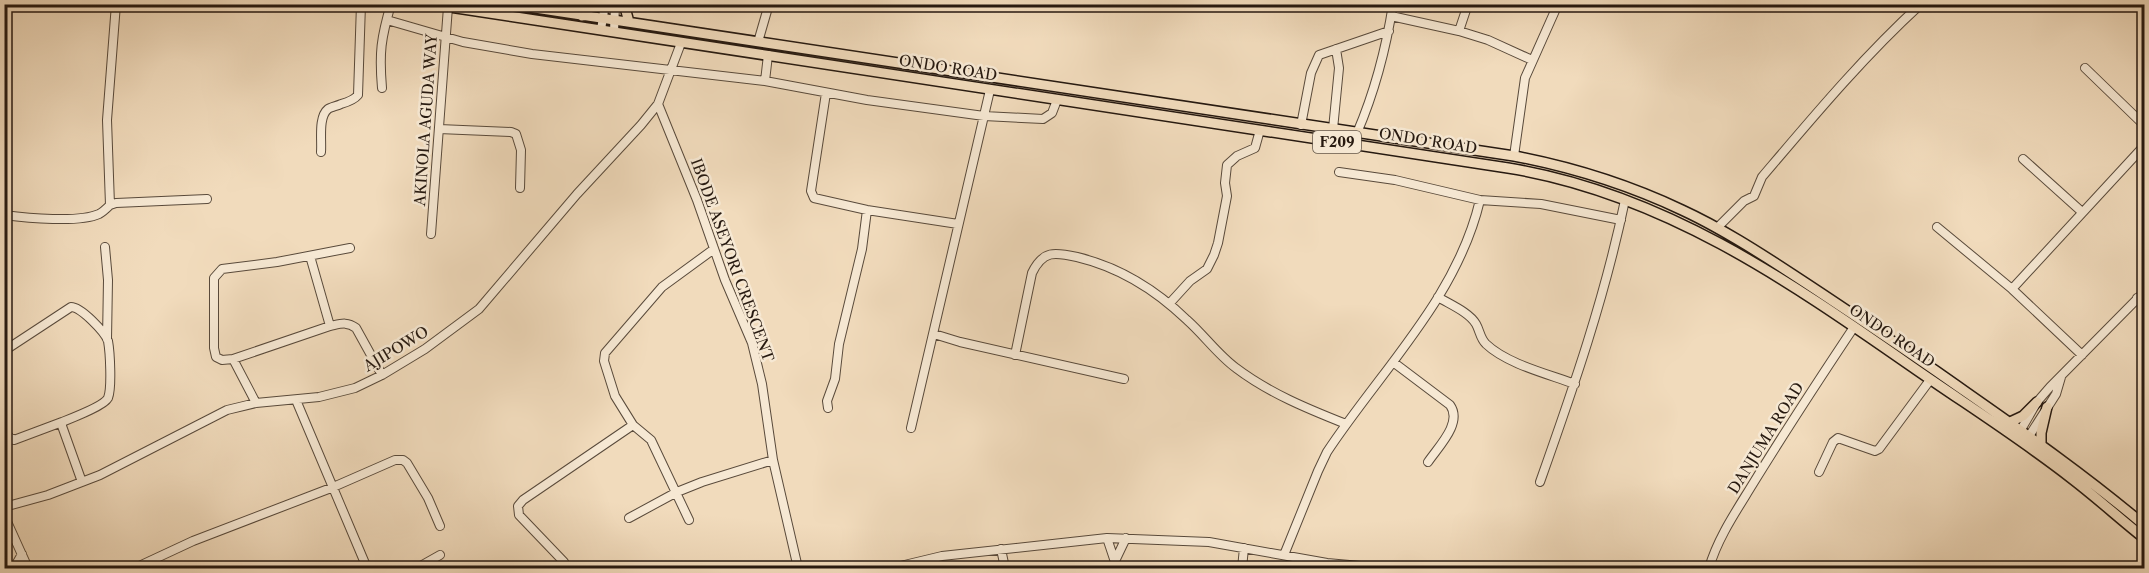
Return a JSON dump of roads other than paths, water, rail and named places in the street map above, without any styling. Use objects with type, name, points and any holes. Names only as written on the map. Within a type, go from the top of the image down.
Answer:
[{"type":"main road","name":"ONDO ROAD","points":[[430,4],[1538,173],[1625,200],[1664,215],[1730,247],[1854,327],[1930,380],[2022,438],[2041,444],[2145,525]]},
{"type":"main road","name":"ONDO ROAD","points":[[508,4],[1514,156],[1574,170],[1683,210],[1717,228],[1818,290],[2008,423],[2022,438],[2145,538]]},
{"type":"main road","points":[[582,16],[594,4]]},
{"type":"main road","points":[[624,4],[629,22]]},
{"type":"main road","points":[[1164,116],[1166,104]]},
{"type":"main road","points":[[1812,300],[1818,290]]},
{"type":"main road","points":[[2008,423],[2023,416],[2037,402]]},
{"type":"main road","points":[[2041,444],[2041,433],[2048,406]]},
{"type":"street","points":[[110,205],[107,120],[116,4]]},
{"type":"street","points":[[321,152],[324,114],[328,108],[355,99],[358,95],[361,4]]},
{"type":"street","points":[[382,88],[380,58],[382,35],[391,4]]},
{"type":"street","points":[[601,30],[605,4]]},
{"type":"street","points":[[614,32],[615,4]]},
{"type":"street","points":[[758,42],[769,4]]},
{"type":"street","points":[[1357,133],[1373,94],[1389,31],[1393,4]]},
{"type":"street","points":[[1459,31],[1468,4]]},
{"type":"street","points":[[1514,156],[1525,78],[1558,4]]},
{"type":"street","points":[[1717,228],[1744,201],[1754,196],[1762,177],[1846,79],[1886,36],[1921,4]]},
{"type":"street","name":"AKINOLA AGUDA WAY","points":[[431,234],[448,7]]},
{"type":"street","points":[[1391,16],[1488,40],[1532,60]]},
{"type":"street","points":[[387,20],[444,38],[532,54],[765,81],[867,100],[984,116],[1043,119],[1052,113],[1057,100]]},
{"type":"street","points":[[1301,125],[1318,55],[1389,31]]},
{"type":"street","name":"AJIPOWO","points":[[4,507],[100,475],[226,410],[256,403],[296,400],[355,388],[425,349],[479,309],[512,268],[658,104],[681,43]]},
{"type":"street","points":[[1333,129],[1339,68],[1336,49]]},
{"type":"street","points":[[765,81],[768,55]]},
{"type":"street","points":[[2085,68],[2145,125]]},
{"type":"street","points":[[911,428],[990,90]]},
{"type":"street","points":[[826,93],[815,154],[811,195],[814,198],[867,210],[958,224]]},
{"type":"street","name":"IBODE ASEYORI CRESCENT","points":[[658,104],[697,200],[756,358],[773,460],[798,568]]},
{"type":"street","points":[[439,129],[516,134],[521,150],[520,188]]},
{"type":"street","points":[[1169,304],[1190,281],[1207,269],[1218,243],[1227,196],[1225,183],[1227,165],[1237,156],[1255,148],[1260,130]]},
{"type":"street","points":[[2012,289],[2145,146]]},
{"type":"street","points":[[2023,159],[2082,212]]},
{"type":"street","points":[[1339,172],[1395,180],[1480,200],[1541,204],[1621,219]]},
{"type":"street","points":[[4,215],[33,218],[88,217],[99,214],[116,203],[207,199]]},
{"type":"street","points":[[1284,555],[1318,471],[1346,424],[1393,362],[1438,297],[1460,260],[1474,224],[1480,200]]},
{"type":"street","points":[[1540,483],[1575,384],[1608,272],[1625,200]]},
{"type":"street","points":[[828,408],[827,401],[835,379],[839,344],[862,249],[867,210]]},
{"type":"street","points":[[1937,227],[2012,289],[2082,355]]},
{"type":"street","points":[[4,430],[14,440],[62,422],[103,403],[108,397],[110,365],[107,339],[108,280],[105,247]]},
{"type":"street","points":[[350,248],[222,269],[216,273],[214,348],[216,357],[222,360],[233,359],[343,323],[351,324],[356,328],[382,375]]},
{"type":"street","points":[[689,520],[651,440],[633,425],[615,396],[604,361],[604,353],[666,282],[714,249]]},
{"type":"street","points":[[1015,355],[1032,273],[1037,262],[1053,253],[1099,262],[1137,281],[1169,304],[1234,367],[1259,384],[1310,410],[1346,424]]},
{"type":"street","points":[[310,256],[330,327]]},
{"type":"street","points":[[2022,438],[2037,402],[2145,291]]},
{"type":"street","points":[[1438,297],[1471,318],[1481,338],[1495,351],[1541,372],[1575,384]]},
{"type":"street","points":[[2137,298],[2145,306]]},
{"type":"street","points":[[4,351],[71,307],[82,310],[107,339]]},
{"type":"street","name":"DANJUMA ROAD","points":[[1709,568],[1721,537],[1738,508],[1798,411],[1854,327]]},
{"type":"street","points":[[934,334],[1124,379]]},
{"type":"street","points":[[233,359],[256,403]]},
{"type":"street","points":[[1393,362],[1450,405],[1454,411],[1455,418],[1449,431],[1428,462]]},
{"type":"street","points":[[2022,438],[2048,406],[2059,388],[2061,377]]},
{"type":"street","points":[[1819,472],[1833,442],[1838,438],[1875,451],[1879,449],[1930,380]]},
{"type":"street","points":[[296,400],[331,488],[367,568]]},
{"type":"street","points":[[62,422],[82,482]]},
{"type":"street","points":[[564,562],[519,515],[518,506],[572,465],[633,425]]},
{"type":"street","points":[[135,568],[193,541],[331,488],[395,460],[403,460],[407,463],[428,498],[440,526]]},
{"type":"street","points":[[629,518],[677,492],[773,460]]},
{"type":"street","points":[[4,515],[28,568]]},
{"type":"street","points":[[1107,538],[1116,565]]},
{"type":"street","points":[[892,568],[942,556],[1107,538],[1209,542],[1284,555],[1328,566],[1383,568]]},
{"type":"street","points":[[1116,565],[1126,538]]},
{"type":"street","points":[[1242,568],[1244,548]]},
{"type":"street","points":[[1001,549],[1005,568]]},
{"type":"street","points":[[14,568],[22,554]]},
{"type":"street","points":[[417,568],[440,555]]}]
